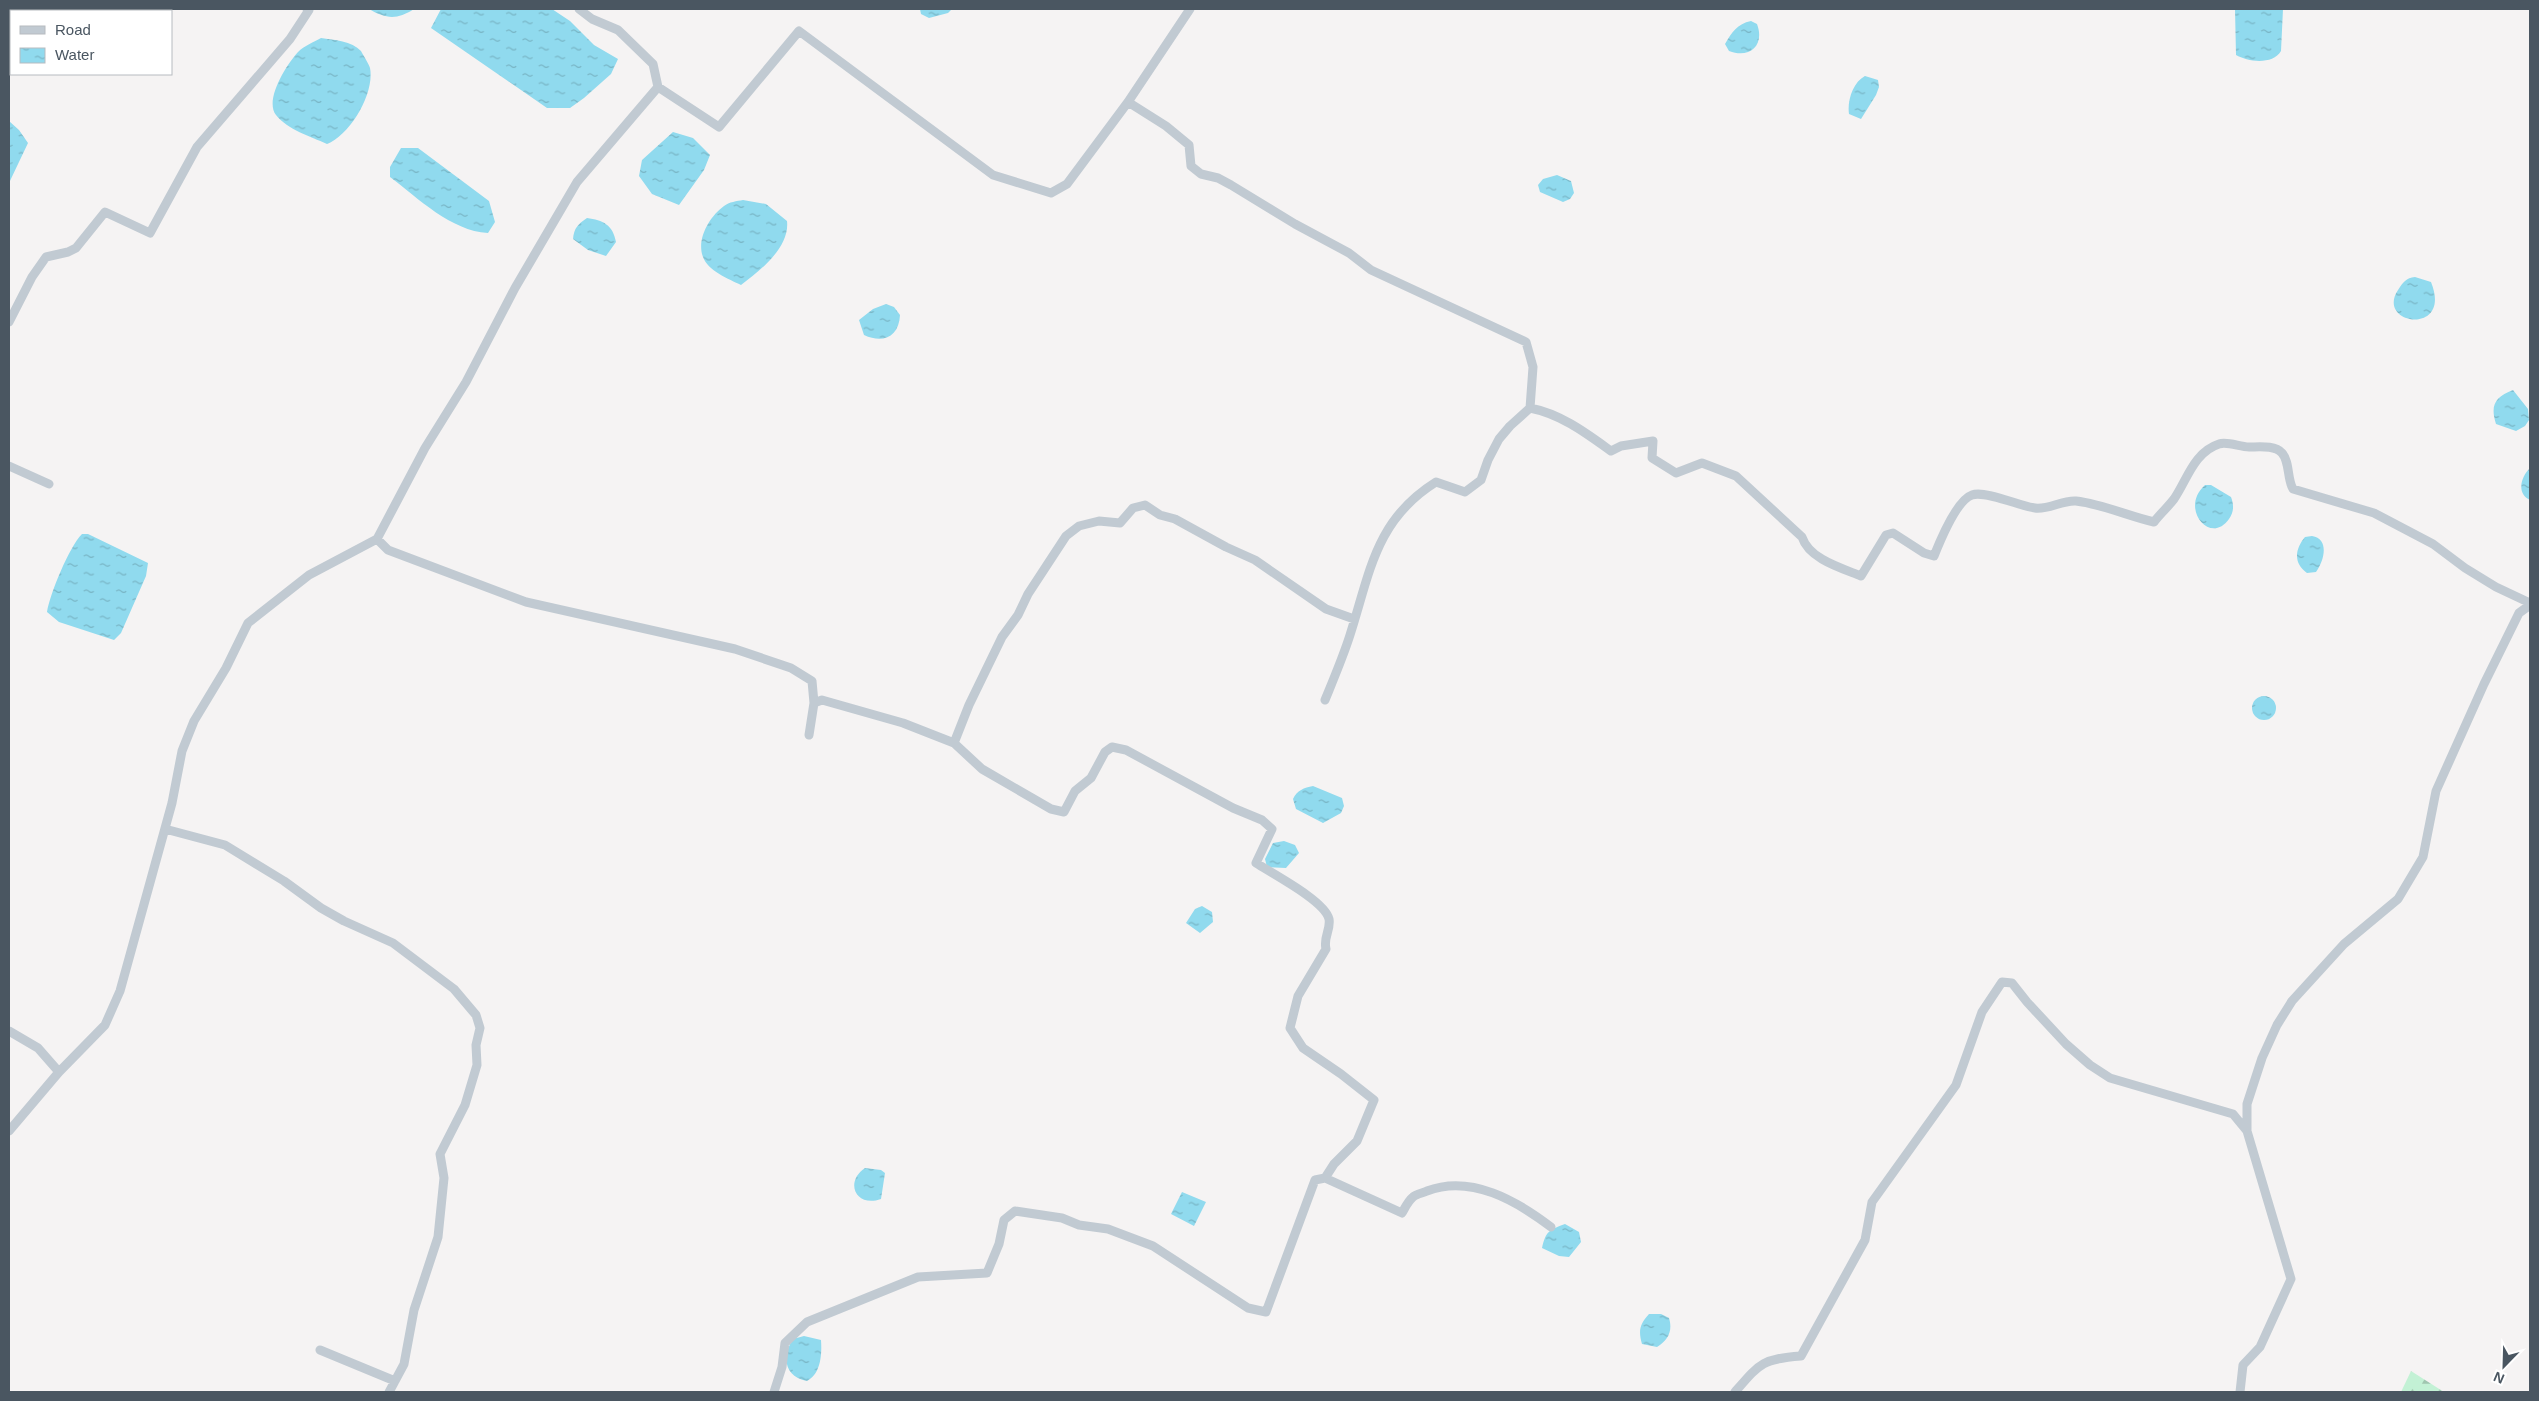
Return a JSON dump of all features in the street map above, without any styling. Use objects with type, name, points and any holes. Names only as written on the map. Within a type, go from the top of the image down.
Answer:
[{"type":"street","points":[[9,322],[32,277],[46,258],[76,248],[105,212],[150,233],[197,147],[290,39],[309,10],[307,9]]},
{"type":"street","points":[[579,9],[592,19],[618,30],[653,64],[658,87],[719,127],[799,30],[993,175],[1051,193],[1067,184],[1128,102],[1190,9]]},
{"type":"street","points":[[9,1131],[59,1072],[104,1025],[120,991],[172,804],[182,751],[194,721],[226,668],[248,623],[309,575],[377,539],[425,448],[466,382],[515,288],[577,182],[658,87]]},
{"type":"street","points":[[1128,102],[1166,126],[1189,145],[1191,166],[1201,174],[1218,178],[1231,185],[1349,253],[1371,270],[1526,342],[1534,367],[1530,408],[1499,439],[1481,480],[1465,492],[1436,482],[1410,501],[1383,535],[1372,557],[1354,619],[1325,700]]},
{"type":"street","points":[[1530,408],[1544,411],[1571,423],[1611,452],[1621,446],[1652,441],[1652,458],[1676,473],[1702,463],[1736,476],[1802,537],[1806,548],[1827,562],[1861,576],[1886,535],[1893,533],[1924,553],[1934,556],[1956,511],[1962,502],[1972,495],[1982,495],[2038,509],[2062,501],[2076,501],[2154,522],[2174,499],[2187,473],[2207,450],[2220,443],[2243,447],[2267,447],[2280,451],[2284,455],[2288,482],[2293,489],[2381,516],[2433,544],[2465,568],[2496,587],[2530,601],[2519,614],[2445,768],[2436,791],[2423,857],[2398,899],[2344,944],[2292,1001],[2262,1058],[2247,1104],[2247,1131],[2291,1279],[2260,1346],[2243,1365],[2240,1392]]},
{"type":"street","points":[[9,466],[48,484]]},
{"type":"street","points":[[954,743],[969,705],[1002,637],[1018,615],[1028,594],[1066,536],[1079,526],[1099,521],[1120,523],[1133,508],[1145,505],[1160,515],[1174,519],[1255,560],[1326,609],[1354,619]]},
{"type":"street","points":[[377,539],[388,550],[526,602],[735,649],[791,668],[812,680],[814,703],[809,736]]},
{"type":"street","points":[[814,703],[822,700],[904,723],[954,743],[982,769],[1051,809],[1064,812],[1075,791],[1091,778],[1105,752],[1112,747],[1126,750],[1233,808],[1262,820],[1272,829],[1256,864],[1323,907],[1329,920],[1323,940],[1326,949],[1298,996],[1290,1028],[1303,1048],[1374,1100],[1357,1141],[1334,1164],[1324,1178]]},
{"type":"street","points":[[165,829],[225,845],[344,922],[393,943],[454,989],[476,1015],[480,1028],[476,1046],[478,1066],[465,1105],[440,1154],[444,1178],[438,1237],[414,1310],[404,1364],[389,1392]]},
{"type":"street","points":[[1735,1392],[1750,1374],[1767,1360],[1802,1356],[1865,1240],[1872,1202],[1956,1086],[1982,1012],[2002,982],[2012,983],[2066,1044],[2090,1065],[2110,1078],[2233,1114],[2247,1131]]},
{"type":"street","points":[[9,1031],[38,1048],[59,1072]]},
{"type":"street","points":[[774,1392],[785,1343],[807,1322],[918,1277],[987,1273],[999,1244],[1004,1220],[1015,1212],[1062,1218],[1079,1225],[1108,1229],[1153,1246],[1248,1308],[1266,1312],[1314,1180],[1324,1178],[1402,1213],[1413,1196],[1434,1188],[1462,1185],[1484,1190],[1529,1210],[1551,1227]]},
{"type":"street","points":[[320,1350],[395,1381]]},
{"type":"green space","points":[[2411,1371],[2444,1392],[2401,1392]]},
{"type":"water","points":[[369,9],[414,9],[408,13],[392,17],[381,15]]},
{"type":"water","points":[[441,9],[552,9],[570,21],[594,45],[618,59],[611,74],[570,108],[547,108],[431,28]]},
{"type":"water","points":[[920,9],[952,9],[948,13],[929,18],[921,14]]},
{"type":"water","points":[[2235,9],[2283,9],[2281,51],[2277,55],[2272,59],[2253,61],[2236,55]]},
{"type":"water","points":[[1751,21],[1757,24],[1759,38],[1757,44],[1749,52],[1737,53],[1729,51],[1725,44],[1733,32],[1738,26]]},
{"type":"water","points":[[321,38],[353,45],[361,51],[370,68],[371,78],[365,101],[352,123],[336,139],[327,144],[287,125],[276,115],[273,108],[278,82],[288,65],[300,50]]},
{"type":"water","points":[[1865,76],[1878,80],[1879,87],[1861,119],[1849,114],[1849,103],[1854,87]]},
{"type":"water","points":[[9,121],[19,130],[28,143],[9,183]]},
{"type":"water","points":[[673,132],[693,138],[710,155],[704,170],[679,205],[652,194],[639,176],[642,160]]},
{"type":"water","points":[[401,148],[418,148],[489,201],[495,222],[488,233],[474,231],[448,220],[390,177],[390,167]]},
{"type":"water","points":[[1557,175],[1571,181],[1574,193],[1570,199],[1563,202],[1540,192],[1538,185],[1543,179]]},
{"type":"water","points":[[743,200],[766,204],[787,221],[787,231],[779,249],[772,258],[741,285],[719,274],[709,266],[703,257],[701,243],[709,222],[719,210],[728,204]]},
{"type":"water","points":[[587,218],[606,224],[615,236],[616,242],[606,256],[588,250],[573,239],[577,227]]},
{"type":"water","points":[[2415,277],[2431,282],[2435,299],[2432,311],[2424,317],[2414,319],[2404,317],[2397,311],[2394,302],[2398,290],[2403,283],[2409,278]]},
{"type":"water","points":[[886,304],[894,307],[900,315],[897,329],[889,337],[878,339],[864,335],[859,320],[873,309]]},
{"type":"water","points":[[2513,390],[2528,409],[2529,420],[2525,426],[2516,431],[2496,424],[2494,417],[2494,407],[2498,399]]},
{"type":"water","points":[[2530,468],[2530,500],[2523,493],[2521,485],[2524,476]]},
{"type":"water","points":[[2205,485],[2211,485],[2231,497],[2232,514],[2221,526],[2214,528],[2206,526],[2200,521],[2196,513],[2195,504],[2198,494]]},
{"type":"water","points":[[82,534],[88,534],[148,563],[146,576],[121,633],[114,640],[59,622],[47,612],[61,571],[71,549]]},
{"type":"water","points":[[2312,536],[2321,541],[2324,551],[2316,572],[2307,573],[2299,565],[2297,556],[2299,546],[2305,537]]},
{"type":"water","points":[[2264,696],[2269,697],[2275,703],[2275,713],[2269,719],[2264,720],[2259,719],[2253,713],[2252,708],[2253,703],[2259,697]]},
{"type":"water","points":[[1313,786],[1342,798],[1344,806],[1341,813],[1323,823],[1296,809],[1293,799],[1297,793]]},
{"type":"water","points":[[1284,841],[1295,845],[1299,853],[1286,868],[1267,867],[1265,859],[1273,843]]},
{"type":"water","points":[[1202,906],[1212,912],[1213,922],[1200,933],[1186,923],[1195,909]]},
{"type":"water","points":[[865,1168],[881,1170],[885,1173],[881,1199],[865,1200],[859,1197],[856,1192],[855,1180]]},
{"type":"water","points":[[1182,1192],[1206,1202],[1194,1226],[1171,1214]]},
{"type":"water","points":[[1565,1224],[1579,1232],[1581,1242],[1569,1257],[1559,1256],[1542,1248],[1549,1232]]},
{"type":"water","points":[[1649,1314],[1661,1314],[1669,1318],[1669,1335],[1657,1347],[1642,1344],[1640,1331]]},
{"type":"water","points":[[804,1336],[821,1340],[821,1357],[818,1369],[812,1378],[807,1381],[800,1379],[790,1371],[786,1359],[793,1339]]}]
